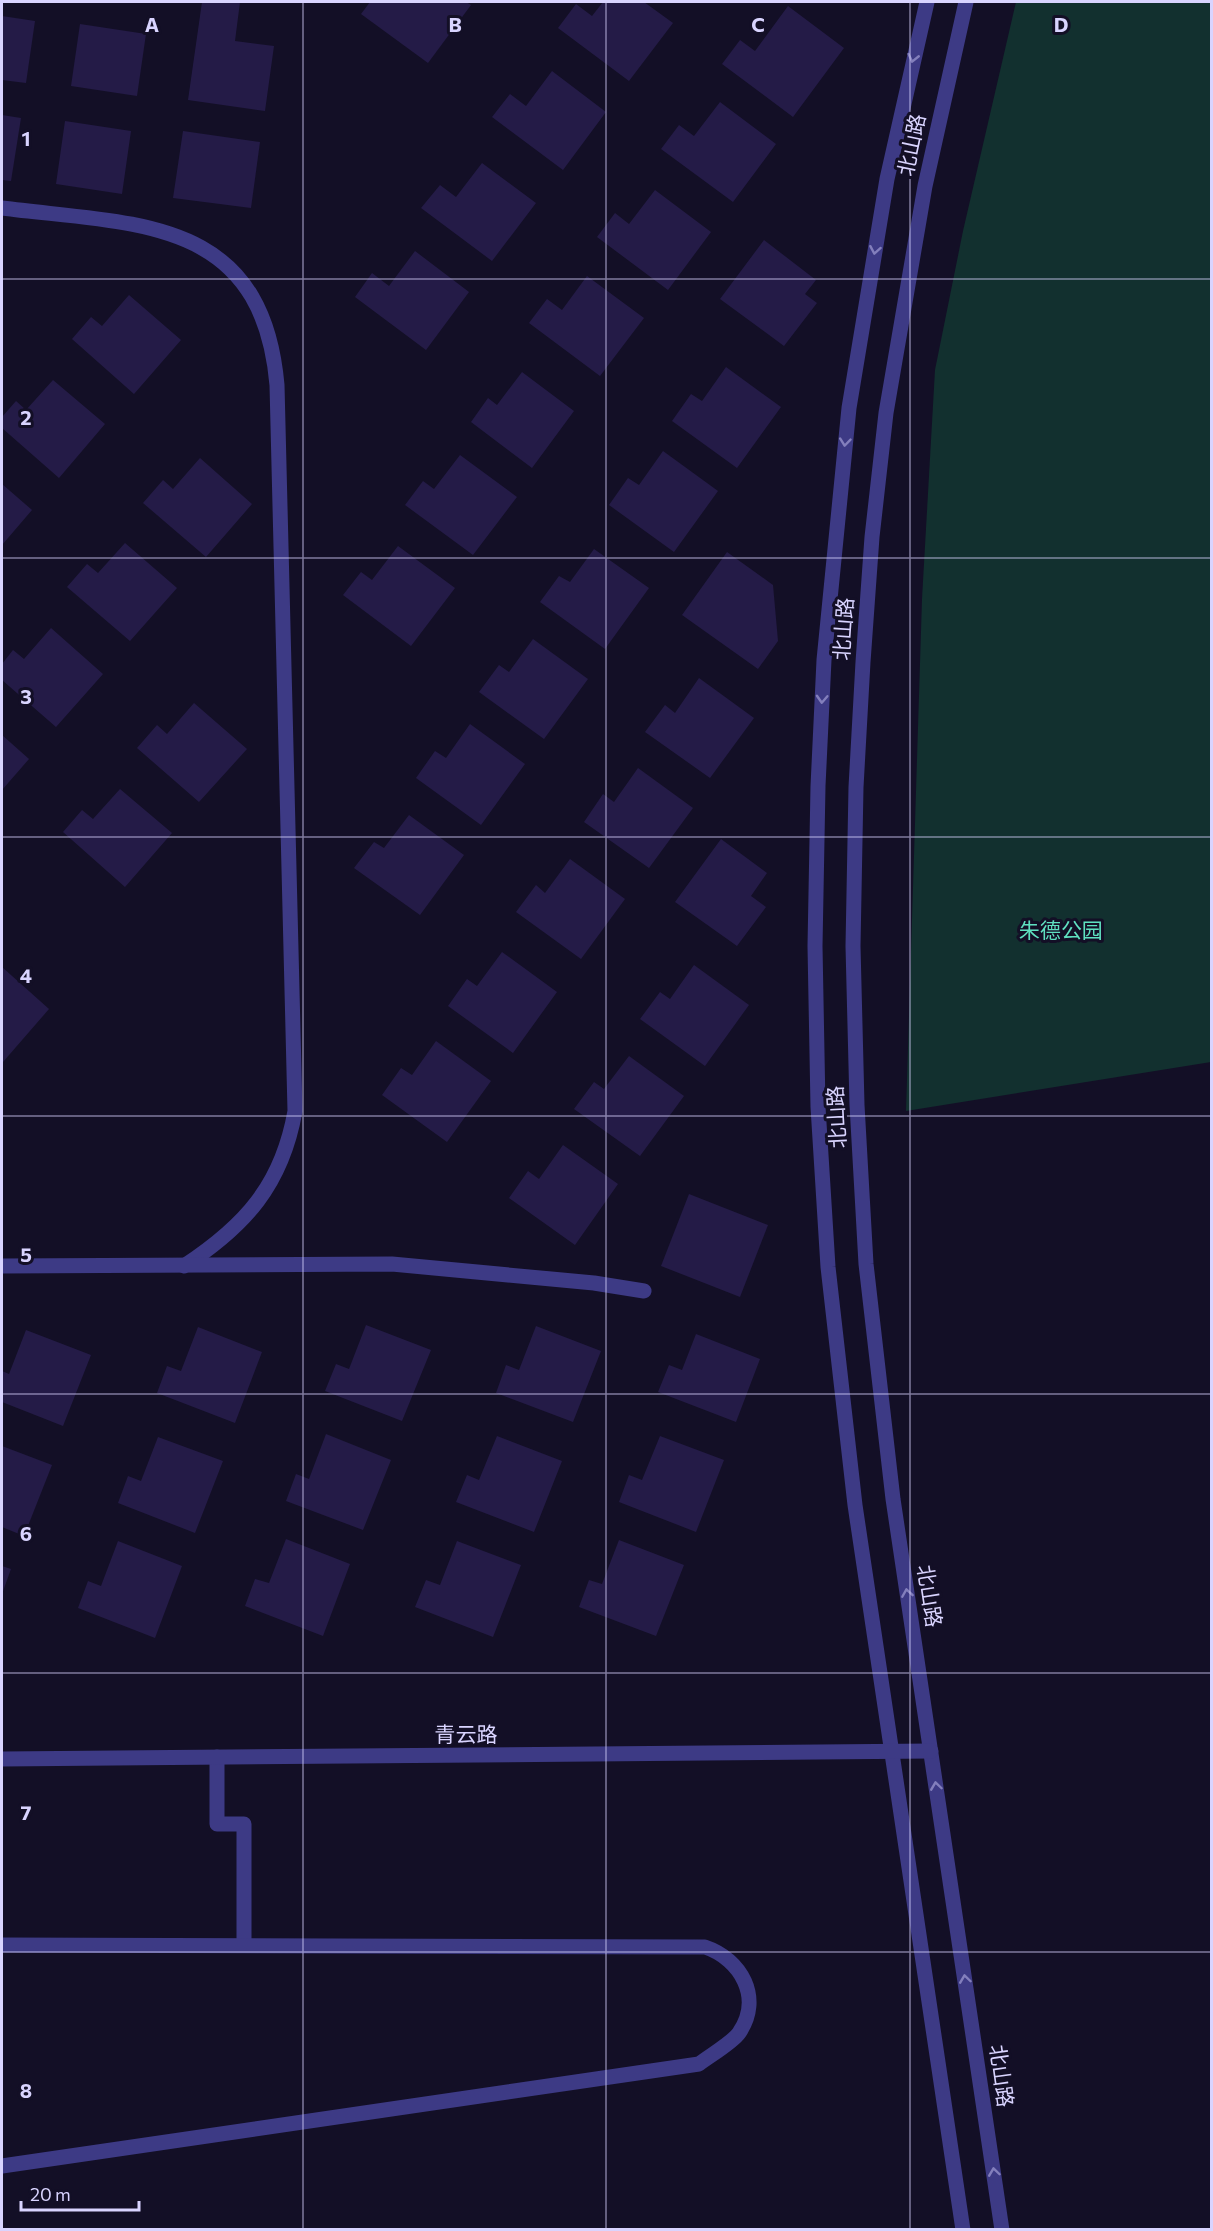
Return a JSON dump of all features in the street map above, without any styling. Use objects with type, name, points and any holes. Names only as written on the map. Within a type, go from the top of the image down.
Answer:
[{"type":"street","name":"北山路","points":[[927,2],[887,179],[849,408],[825,649],[818,786],[815,946],[818,1107],[828,1267],[855,1505],[963,2229]]},
{"type":"street","name":"北山路","points":[[966,2],[925,186],[886,413],[873,537],[856,787],[854,946],[856,1083],[866,1264],[893,1499],[1002,2229]]},
{"type":"street","points":[[2,208],[152,227],[184,238],[208,251],[230,268],[247,287],[263,318],[275,359],[295,1111],[290,1139],[272,1180],[243,1219],[215,1245],[184,1266]]},
{"type":"street","points":[[2,1266],[392,1264],[594,1282],[644,1291]]},
{"type":"street","name":"青云路","points":[[2,1759],[931,1751]]},
{"type":"street","points":[[217,1757],[217,1824],[244,1824],[244,1945]]},
{"type":"street","points":[[2,1945],[705,1947],[718,1951],[739,1969],[746,1982],[749,2008],[739,2034],[699,2064],[2,2166]]},
{"type":"green space","name":"朱德公园","points":[[1016,2],[1211,2],[1211,1062],[906,1111],[922,599],[935,370],[963,231]]},
{"type":"building","points":[[202,2],[240,2],[235,41],[274,46],[265,111],[188,100]]},
{"type":"building","points":[[370,2],[466,2],[471,5],[428,63],[361,14]]},
{"type":"building","points":[[603,2],[644,2],[673,23],[629,81],[558,28],[576,4],[592,16]]},
{"type":"building","points":[[788,6],[844,48],[793,117],[722,64],[740,40],[755,51]]},
{"type":"building","points":[[2,16],[35,21],[26,83],[2,80]]},
{"type":"building","points":[[80,24],[146,34],[137,96],[71,86]]},
{"type":"building","points":[[552,71],[606,112],[563,170],[492,117],[510,94],[526,106]]},
{"type":"building","points":[[720,102],[776,144],[733,202],[661,149],[679,125],[694,136]]},
{"type":"building","points":[[2,115],[21,118],[11,181],[2,180]]},
{"type":"building","points":[[65,121],[131,131],[122,194],[56,184]]},
{"type":"building","points":[[183,131],[260,142],[251,208],[173,198]]},
{"type":"building","points":[[482,163],[536,203],[492,261],[421,208],[440,185],[456,197]]},
{"type":"building","points":[[655,190],[711,232],[668,290],[597,237],[615,213],[629,224]]},
{"type":"building","points":[[764,240],[816,280],[805,294],[817,303],[784,346],[720,299]]},
{"type":"building","points":[[415,251],[469,292],[426,350],[355,297],[372,273],[389,286]]},
{"type":"building","points":[[587,276],[644,318],[600,376],[529,323],[547,299],[562,310]]},
{"type":"building","points":[[129,295],[181,340],[134,394],[72,339],[91,317],[102,326]]},
{"type":"building","points":[[726,367],[781,407],[737,468],[672,421],[691,394],[702,401]]},
{"type":"building","points":[[522,372],[574,411],[532,468],[471,422],[488,398],[497,405]]},
{"type":"building","points":[[53,380],[105,424],[59,478],[2,428],[2,417],[16,401],[26,410]]},
{"type":"building","points":[[663,451],[718,491],[674,552],[609,505],[628,478],[639,485]]},
{"type":"building","points":[[460,455],[517,497],[473,555],[405,505],[423,481],[434,489]]},
{"type":"building","points":[[200,458],[252,504],[206,557],[143,503],[163,480],[173,489]]},
{"type":"building","points":[[2,484],[32,510],[2,545]]},
{"type":"building","points":[[125,543],[177,588],[130,641],[67,587],[87,564],[98,573]]},
{"type":"building","points":[[398,546],[455,588],[411,646],[343,595],[361,572],[372,580]]},
{"type":"building","points":[[594,549],[649,588],[605,649],[540,602],[559,576],[570,582]]},
{"type":"building","points":[[727,552],[773,585],[778,641],[758,669],[682,615]]},
{"type":"building","points":[[51,628],[103,674],[56,727],[2,680],[2,664],[13,650],[24,659]]},
{"type":"building","points":[[533,639],[588,679],[544,739],[479,692],[499,665],[509,672]]},
{"type":"building","points":[[699,678],[754,718],[710,778],[645,732],[665,705],[675,713]]},
{"type":"building","points":[[194,703],[247,749],[199,802],[137,748],[157,725],[167,734]]},
{"type":"building","points":[[470,724],[525,764],[481,825],[416,778],[435,751],[446,758]]},
{"type":"building","points":[[2,735],[29,759],[2,790]]},
{"type":"building","points":[[638,768],[693,808],[649,868],[584,822],[603,794],[614,802]]},
{"type":"building","points":[[120,789],[172,833],[125,887],[63,832],[82,810],[93,819]]},
{"type":"building","points":[[409,815],[464,855],[420,915],[354,868],[374,842],[384,848]]},
{"type":"building","points":[[721,839],[767,873],[751,896],[766,907],[737,946],[675,902]]},
{"type":"building","points":[[570,859],[625,899],[581,959],[516,912],[536,885],[545,893]]},
{"type":"building","points":[[502,952],[557,992],[513,1053],[448,1006],[467,979],[477,986]]},
{"type":"building","points":[[694,965],[749,1005],[705,1066],[640,1019],[660,992],[670,999]]},
{"type":"building","points":[[2,967],[49,1009],[3,1062],[2,1061]]},
{"type":"building","points":[[436,1041],[491,1081],[447,1142],[382,1095],[401,1068],[412,1075]]},
{"type":"building","points":[[629,1056],[684,1096],[640,1156],[574,1109],[594,1082],[604,1089]]},
{"type":"building","points":[[563,1145],[618,1184],[575,1245],[509,1198],[528,1171],[539,1179]]},
{"type":"building","points":[[689,1194],[768,1225],[740,1297],[661,1266]]},
{"type":"building","points":[[366,1325],[431,1350],[402,1421],[325,1391],[336,1364],[349,1369]]},
{"type":"building","points":[[536,1326],[601,1351],[573,1422],[496,1393],[506,1365],[519,1370]]},
{"type":"building","points":[[198,1327],[262,1352],[235,1423],[157,1393],[167,1366],[181,1371]]},
{"type":"building","points":[[26,1330],[91,1355],[63,1426],[2,1402],[2,1371],[9,1374]]},
{"type":"building","points":[[696,1334],[760,1359],[736,1422],[658,1392],[669,1365],[682,1370]]},
{"type":"building","points":[[326,1434],[391,1460],[363,1530],[286,1501],[296,1474],[309,1479]]},
{"type":"building","points":[[497,1436],[562,1461],[534,1532],[456,1502],[467,1475],[479,1480]]},
{"type":"building","points":[[660,1436],[724,1460],[696,1532],[619,1502],[629,1475],[642,1480]]},
{"type":"building","points":[[158,1437],[223,1461],[195,1533],[118,1503],[128,1476],[141,1481]]},
{"type":"building","points":[[2,1446],[52,1465],[24,1536],[2,1527]]},
{"type":"building","points":[[286,1539],[350,1564],[323,1636],[245,1606],[255,1579],[269,1583]]},
{"type":"building","points":[[619,1540],[684,1565],[656,1636],[579,1607],[589,1580],[602,1584]]},
{"type":"building","points":[[118,1541],[182,1566],[155,1638],[78,1608],[88,1581],[101,1586]]},
{"type":"building","points":[[457,1541],[521,1565],[493,1637],[415,1607],[426,1580],[440,1585]]},
{"type":"building","points":[[2,1566],[11,1569],[2,1594]]}]
